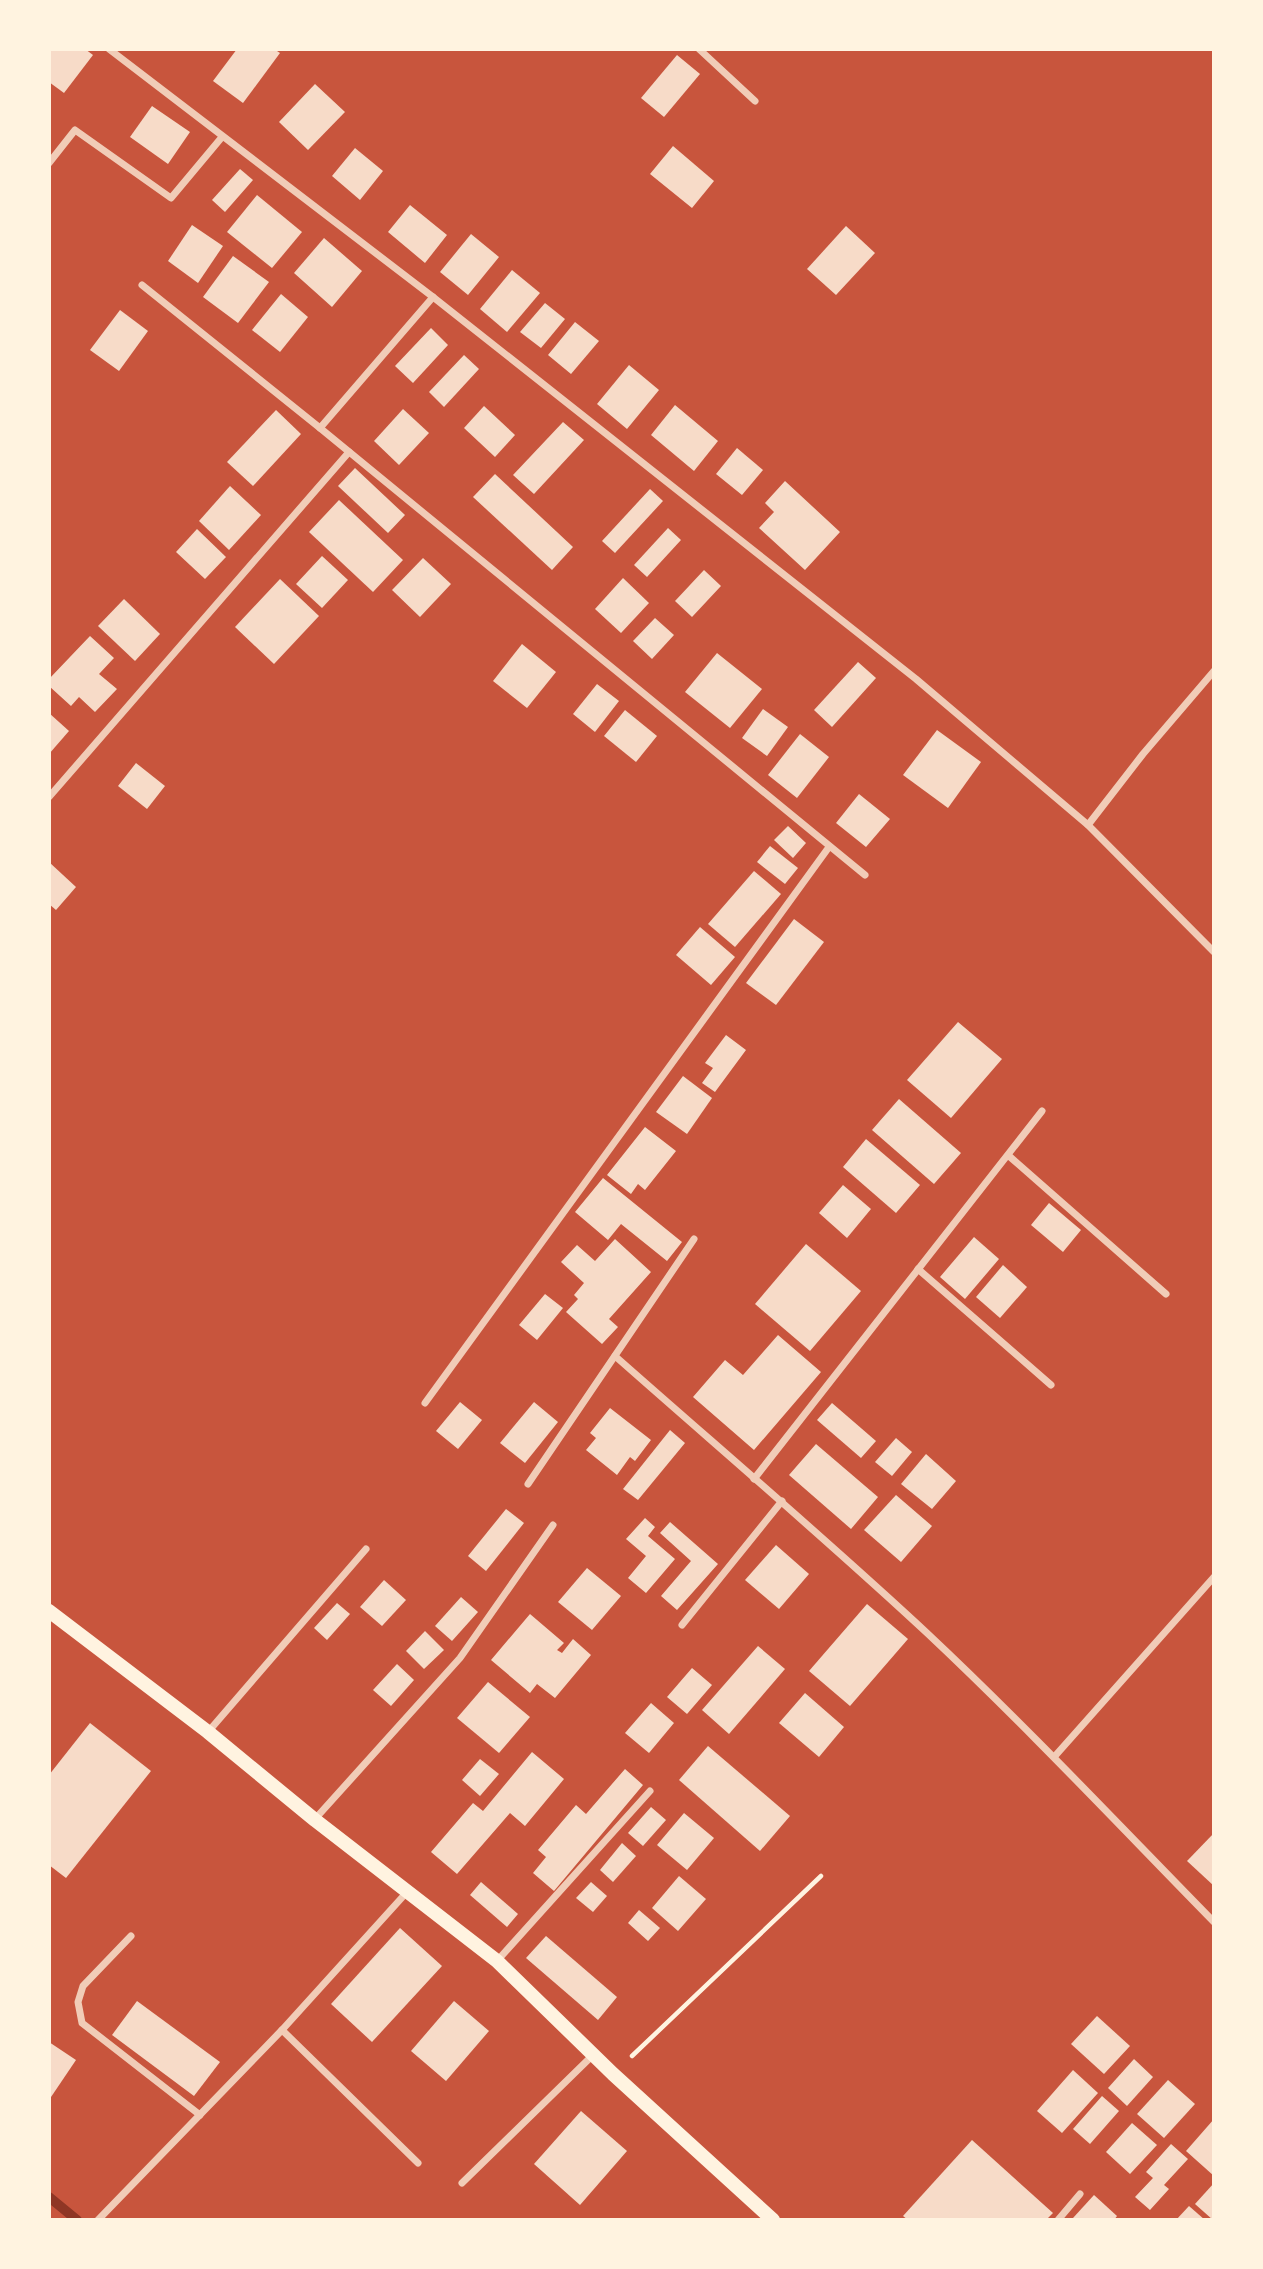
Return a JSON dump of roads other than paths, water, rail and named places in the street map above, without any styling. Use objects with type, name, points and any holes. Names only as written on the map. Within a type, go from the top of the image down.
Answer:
[{"type":"main road","points":[[49,1611],[208,1732],[314,1820],[497,1961],[613,2074],[773,2220]]},
{"type":"street","points":[[109,49],[433,297],[916,679],[1088,825],[1214,951]]},
{"type":"street","points":[[699,49],[755,101]]},
{"type":"street","points":[[49,163],[75,130],[171,198],[222,137]]},
{"type":"street","points":[[142,285],[865,875]]},
{"type":"street","points":[[320,428],[433,297]]},
{"type":"street","points":[[49,797],[349,452]]},
{"type":"street","points":[[1088,825],[1143,754],[1214,671]]},
{"type":"street","points":[[425,1403],[829,846]]},
{"type":"street","points":[[754,1479],[1042,1111]]},
{"type":"street","points":[[1009,1156],[1166,1293]]},
{"type":"street","points":[[528,1484],[694,1239]]},
{"type":"street","points":[[918,1269],[1051,1385]]},
{"type":"street","points":[[615,1356],[782,1501],[927,1633],[1055,1756],[1093,1799],[1214,1922]]},
{"type":"street","points":[[682,1625],[782,1501]]},
{"type":"street","points":[[314,1820],[460,1658],[553,1525]]},
{"type":"street","points":[[208,1732],[366,1549]]},
{"type":"street","points":[[1055,1756],[1214,1577]]},
{"type":"street","points":[[497,1961],[650,1791]]},
{"type":"street","points":[[98,2220],[282,2031],[407,1892]]},
{"type":"street","points":[[131,1936],[83,1986],[78,2002],[82,2023],[200,2115]]},
{"type":"street","points":[[282,2031],[418,2162]]},
{"type":"street","points":[[463,2183],[593,2055]]},
{"type":"street","points":[[1058,2220],[1080,2194]]},
{"type":"waterway","points":[[49,2197],[77,2220]]}]
